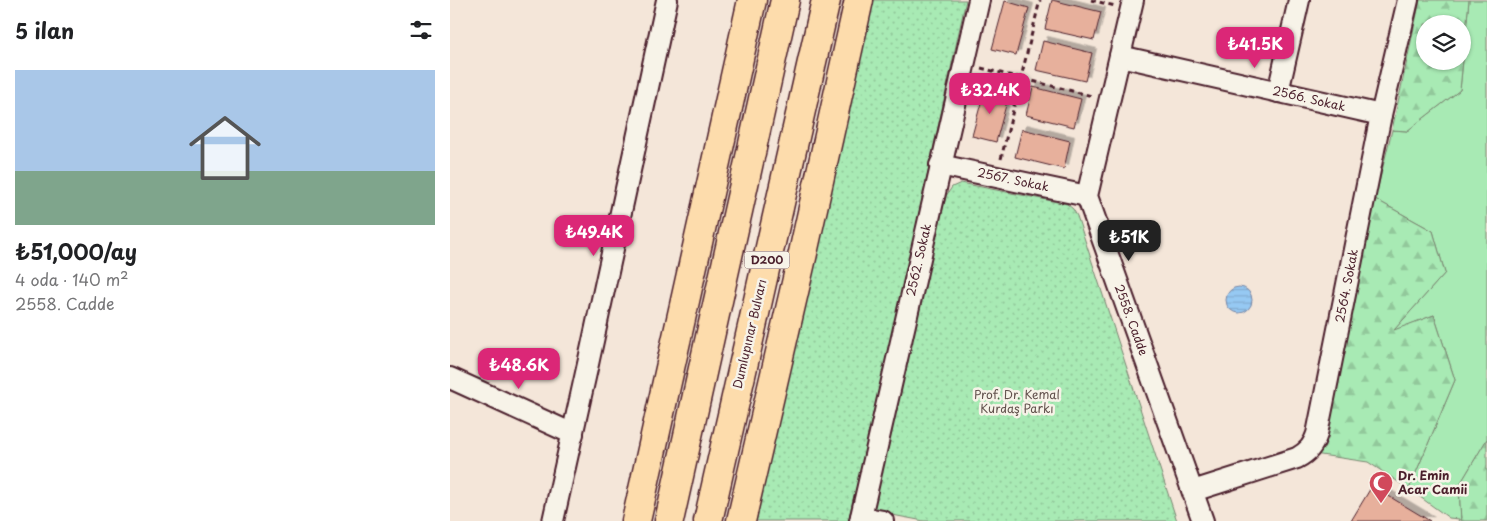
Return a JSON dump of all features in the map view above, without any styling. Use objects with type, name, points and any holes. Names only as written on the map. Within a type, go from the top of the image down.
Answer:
[{"type":"highway","points":[[636,521],[752,0]]},
{"type":"highway","name":"D200","points":[[669,521],[785,0]]},
{"type":"highway","name":"Dumlupınar Bulvarı","points":[[708,521],[826,0]]},
{"type":"highway","points":[[741,521],[801,263],[859,0]]},
{"type":"street","points":[[553,521],[666,0]]},
{"type":"street","name":"2562. Sokak","points":[[861,519],[979,0]]},
{"type":"street","points":[[1087,196],[1133,0]]},
{"type":"street","points":[[1278,92],[1299,0]]},
{"type":"street","name":"2564. Sokak","points":[[1192,491],[1297,458],[1310,449],[1314,442],[1381,115],[1408,0]]},
{"type":"street","name":"2566. Sokak","points":[[1120,56],[1381,115]]},
{"type":"street","name":"2567. Sokak","points":[[940,165],[1087,196]]},
{"type":"street","name":"2558. Cadde","points":[[1087,196],[1203,521]]},
{"type":"street","points":[[450,378],[573,434]]},
{"type":"street","points":[[861,519],[883,521]]},
{"type":"path","points":[[997,177],[1040,0]]},
{"type":"path","points":[[964,64],[1110,100]]},
{"type":"green space","points":[[872,0],[966,0],[878,399],[848,521],[754,521],[833,181]]},
{"type":"green space","points":[[1420,0],[1469,0],[1468,15],[1417,15]]},
{"type":"green space","points":[[1469,0],[1487,0],[1487,439],[1459,486],[1461,519],[1458,521],[1459,519],[1449,518],[1409,489],[1455,380],[1434,315],[1393,331],[1445,273],[1433,231],[1375,199],[1392,130],[1407,131],[1460,90],[1462,70],[1471,70],[1471,15],[1468,15]]},
{"type":"green space","points":[[1416,19],[1416,70],[1462,70],[1460,90],[1407,131],[1392,130]]},
{"type":"green space","name":"Prof. Dr. Kemal Kurdaş Parkı","points":[[961,183],[1067,204],[1073,209],[1077,216],[1177,521],[924,521],[871,511],[946,196],[952,187]]},
{"type":"green space","points":[[1375,199],[1433,231],[1445,273],[1394,330],[1434,315],[1455,380],[1409,489],[1368,462],[1314,454]]},
{"type":"green space","points":[[1487,439],[1487,521],[1461,521],[1459,486]]},
{"type":"water","points":[[1239,287],[1248,291],[1252,300],[1248,309],[1239,313],[1230,309],[1226,300],[1230,291]]},
{"type":"building","points":[[1052,0],[1101,12],[1094,40],[1045,29]]},
{"type":"building","points":[[1005,1],[1029,8],[1016,55],[992,49]]},
{"type":"building","points":[[1043,41],[1092,53],[1085,81],[1036,70]]},
{"type":"building","points":[[1033,87],[1081,99],[1074,127],[1026,115]]},
{"type":"building","points":[[985,88],[1009,94],[996,142],[972,136]]},
{"type":"building","points":[[1022,129],[1070,141],[1064,169],[1015,157]]},
{"type":"building","name":"Dr. Emin Acar Camii","points":[[1372,486],[1430,521],[1351,521]]},
{"type":"place","name":"Dr. Emin Acar Camii","points":[[1381,504]]}]
